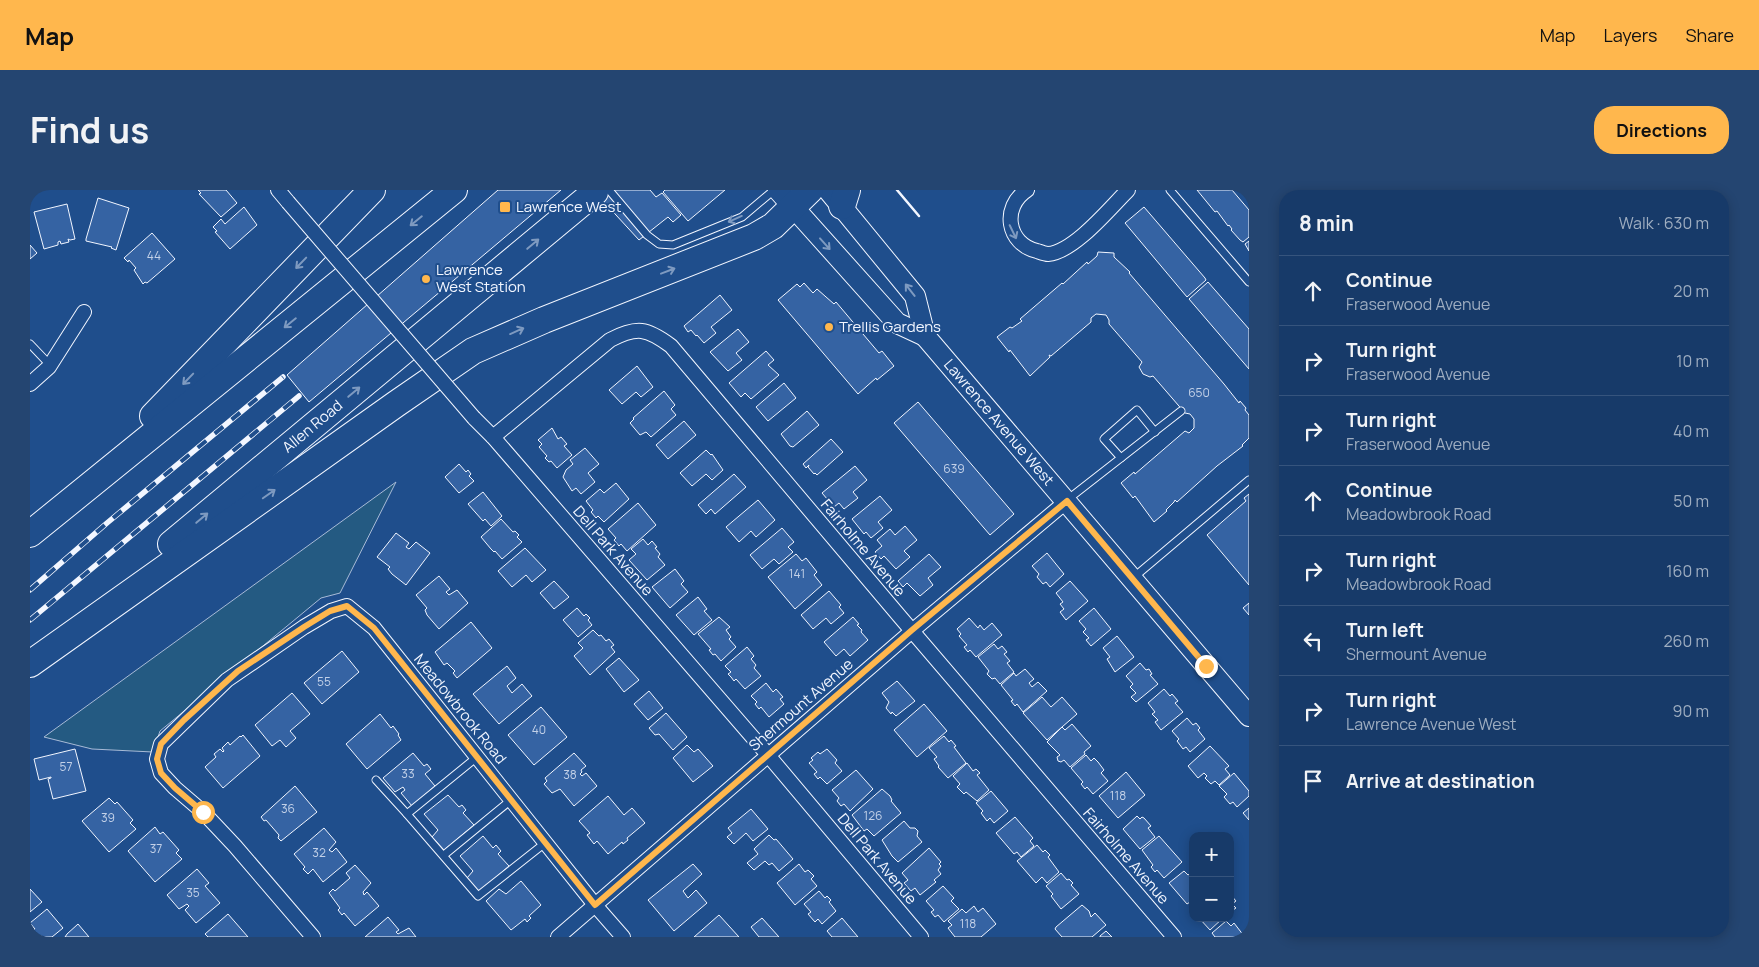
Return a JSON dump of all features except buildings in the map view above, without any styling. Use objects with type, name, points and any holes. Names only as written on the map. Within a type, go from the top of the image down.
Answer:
[{"type":"highway","points":[[74,498],[372,190]]},
{"type":"highway","points":[[30,534],[454,190]]},
{"type":"highway","name":"Allen Road","points":[[30,662],[602,191]]},
{"type":"highway","points":[[30,662],[473,351],[544,320],[754,237],[773,226],[794,196]]},
{"type":"main road","name":"Lawrence Avenue West","points":[[839,195],[915,296],[925,336]]},
{"type":"main road","name":"Lawrence Avenue West","points":[[794,196],[897,323],[925,336],[1249,716]]},
{"type":"street","name":"Dell Park Avenue","points":[[278,190],[768,755],[921,937]]},
{"type":"street","points":[[1026,190],[1020,194],[1015,202],[1009,224],[1018,242],[1030,250],[1048,254],[1080,239],[1128,190]]},
{"type":"street","points":[[30,384],[50,365],[84,312]]},
{"type":"street","name":"Fairholme Avenue","points":[[493,437],[610,340],[626,332],[641,331],[656,335],[671,346],[1174,937]]},
{"type":"street","name":"Shermount Avenue","points":[[558,937],[912,630],[1067,501]]},
{"type":"street","name":"Meadowbrook Road","points":[[313,937],[229,839],[161,773],[157,759],[161,744],[184,720],[238,671],[330,611],[347,606],[374,628],[545,843],[623,937]]},
{"type":"lane","points":[[602,191],[647,235],[659,244],[672,246],[742,217],[774,190]]},
{"type":"lane","points":[[1170,190],[1249,282]]},
{"type":"lane","points":[[30,344],[50,365]]},
{"type":"lane","points":[[1121,458],[1104,439],[1137,410],[1155,432]]},
{"type":"lane","points":[[1067,501],[1181,411]]},
{"type":"lane","points":[[1132,578],[1249,480]]},
{"type":"lane","points":[[407,814],[477,758]]},
{"type":"lane","points":[[376,780],[444,855],[478,896],[545,843]]},
{"type":"lane","points":[[444,855],[511,800]]},
{"type":"shaded area","points":[[396,482],[340,593],[321,598],[160,731],[153,752],[92,749],[44,737]]},
{"type":"railway","points":[[30,590],[107,523],[283,377]]},
{"type":"railway","points":[[30,620],[299,396]]},
{"type":"wall","points":[[897,190],[919,216]]},
{"type":"place","name":"Lawrence West","points":[[505,207]]},
{"type":"place","name":"Lawrence West Station","points":[[426,279]]},
{"type":"place","name":"Trellis Gardens","points":[[829,327]]},
{"type":"route","points":[[203,812],[161,773],[157,759],[161,744],[184,720],[238,671],[330,611],[347,606],[374,628],[595,905],[912,630],[1067,501],[1206,666]]}]
